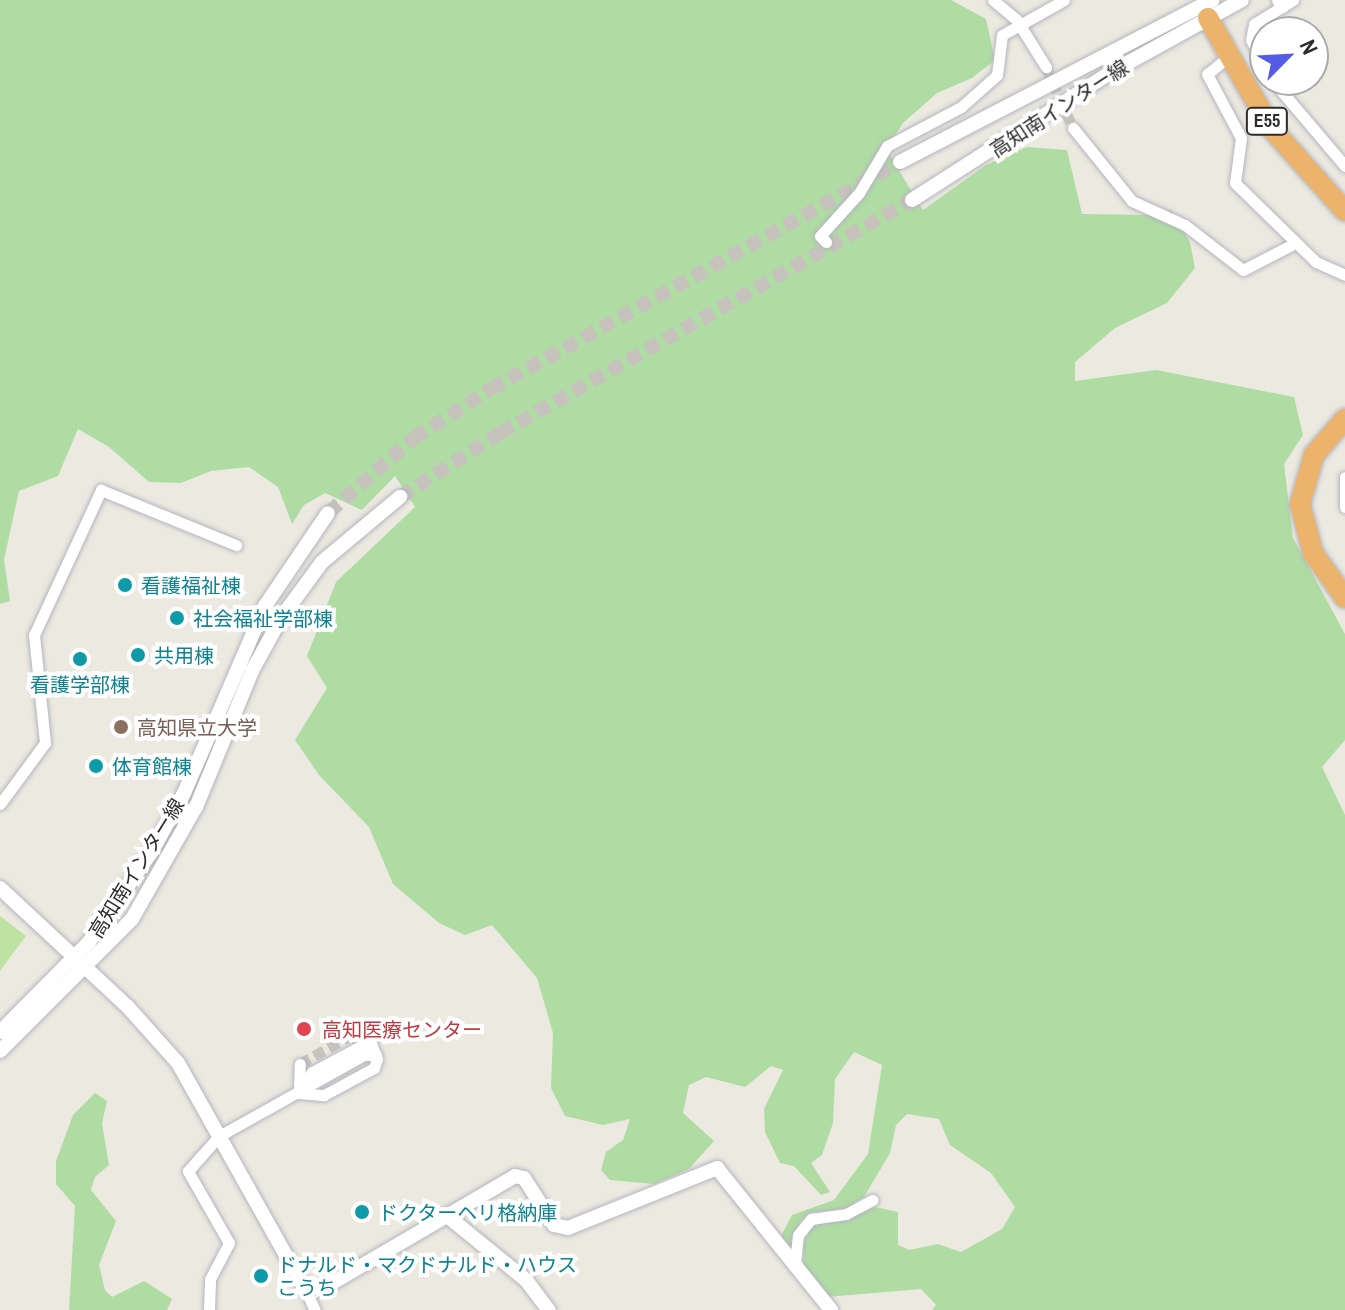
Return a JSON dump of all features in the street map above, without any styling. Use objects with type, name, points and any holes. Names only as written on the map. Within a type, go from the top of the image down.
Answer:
[{"type":"highway","name":"E55","points":[[1205,6],[1278,123],[1345,197]]},
{"type":"highway","name":"E55","points":[[1205,6],[1271,128],[1345,211]]},
{"type":"highway","points":[[1339,432],[1317,472],[1311,517],[1323,550],[1345,582]]},
{"type":"highway","points":[[1339,432],[1304,478],[1300,516],[1313,553],[1345,598]]},
{"type":"main road","name":"高知南インター線","points":[[900,162],[1205,6],[1242,0]]},
{"type":"main road","name":"高知南インター線","points":[[912,200],[1113,71],[1205,6]]},
{"type":"main road","name":"高知南インター線","points":[[0,1032],[132,919],[169,861],[252,671],[289,606],[343,540],[400,497]]},
{"type":"main road","name":"高知南インター線","points":[[0,1051],[80,963],[152,851],[184,793],[265,606],[328,513]]},
{"type":"main road","points":[[0,888],[171,1054],[305,1289],[327,1286],[446,1215],[520,1176],[554,1225],[568,1228],[717,1168],[831,1310]]},
{"type":"main road","points":[[446,1215],[526,1280],[549,1310]]},
{"type":"street","points":[[993,0],[1019,24],[1046,67]]},
{"type":"street","points":[[826,242],[820,236],[859,193],[887,146],[961,107],[994,80],[1000,70],[998,41],[1019,24],[1064,0]]},
{"type":"street","points":[[1263,16],[1285,2]]},
{"type":"street","points":[[1239,53],[1249,47]]},
{"type":"street","points":[[1222,62],[1207,74],[1241,138],[1235,183],[1316,262],[1345,275]]},
{"type":"street","points":[[1286,96],[1345,166]]},
{"type":"street","points":[[1073,128],[1132,201],[1185,225],[1243,270],[1295,243]]},
{"type":"street","points":[[1345,477],[1345,507]]},
{"type":"street","points":[[0,804],[45,743],[34,635],[101,490],[236,545]]},
{"type":"street","points":[[355,1033],[374,1050]]},
{"type":"street","points":[[209,1310],[210,1279],[229,1243],[188,1171],[219,1136],[299,1093],[312,1072],[361,1046],[374,1050]]},
{"type":"street","points":[[299,1093],[320,1096],[367,1074],[374,1050]]},
{"type":"street","points":[[299,1093],[300,1064]]},
{"type":"street","points":[[795,1263],[803,1226],[825,1215],[846,1214],[872,1200]]},
{"type":"street","points":[[305,1289],[315,1310]]},
{"type":"green space","points":[[0,0],[951,0],[986,19],[995,60],[972,78],[937,93],[903,123],[886,149],[923,210],[986,165],[1027,147],[1067,150],[1082,214],[1155,215],[1171,210],[1190,242],[1195,268],[1167,303],[1115,328],[1075,362],[1075,381],[1156,370],[1294,397],[1303,435],[1284,464],[1293,538],[1345,634],[1345,740],[1322,767],[1345,815],[1345,1310],[932,1310],[936,1305],[921,1289],[826,1297],[804,1269],[803,1245],[811,1227],[825,1219],[846,1220],[875,1207],[898,1212],[898,1245],[909,1250],[938,1244],[961,1252],[1002,1229],[1015,1207],[991,1173],[950,1145],[939,1119],[907,1114],[896,1125],[890,1153],[864,1197],[848,1208],[809,1213],[800,1222],[791,1249],[781,1236],[792,1215],[834,1200],[868,1154],[882,1065],[854,1052],[835,1079],[833,1123],[822,1155],[811,1163],[830,1192],[821,1195],[794,1166],[780,1163],[765,1132],[764,1109],[783,1070],[771,1066],[745,1087],[706,1077],[689,1085],[683,1113],[714,1141],[689,1169],[654,1184],[610,1180],[601,1170],[606,1152],[623,1140],[630,1119],[603,1125],[565,1116],[551,1088],[553,1033],[537,978],[492,925],[465,935],[439,923],[393,884],[369,827],[319,775],[295,740],[327,688],[307,656],[336,582],[415,507],[395,476],[362,510],[325,493],[304,505],[292,524],[278,487],[249,467],[211,471],[181,483],[149,482],[109,447],[78,429],[58,476],[19,491],[4,560],[10,601],[0,604]]},
{"type":"green space","points":[[0,916],[26,936],[0,971]]},
{"type":"green space","points":[[95,1093],[107,1101],[102,1123],[109,1165],[95,1177],[91,1190],[116,1221],[99,1265],[105,1290],[112,1297],[144,1281],[172,1299],[167,1310],[69,1310],[75,1206],[56,1184],[56,1161],[73,1115]]},
{"type":"tunnel","points":[[1046,67],[1073,128]]},
{"type":"tunnel","points":[[328,513],[414,438],[491,389],[900,162]]},
{"type":"tunnel","points":[[400,497],[500,433],[912,200]]},
{"type":"tunnel","points":[[300,1064],[355,1033]]},
{"type":"place","name":"看護福祉棟","points":[[125,585]]},
{"type":"place","name":"社会福祉学部棟","points":[[177,618]]},
{"type":"place","name":"共用棟","points":[[138,655]]},
{"type":"place","name":"看護学部棟","points":[[80,659]]},
{"type":"place","name":"高知県立大学","points":[[121,727]]},
{"type":"place","name":"体育館棟","points":[[96,766]]},
{"type":"place","name":"高知医療センター","points":[[304,1029]]},
{"type":"place","name":"ドクターヘリ格納庫","points":[[362,1212]]},
{"type":"place","name":"ドナルド・マクドナルド・ハウス こうち","points":[[261,1276]]}]
